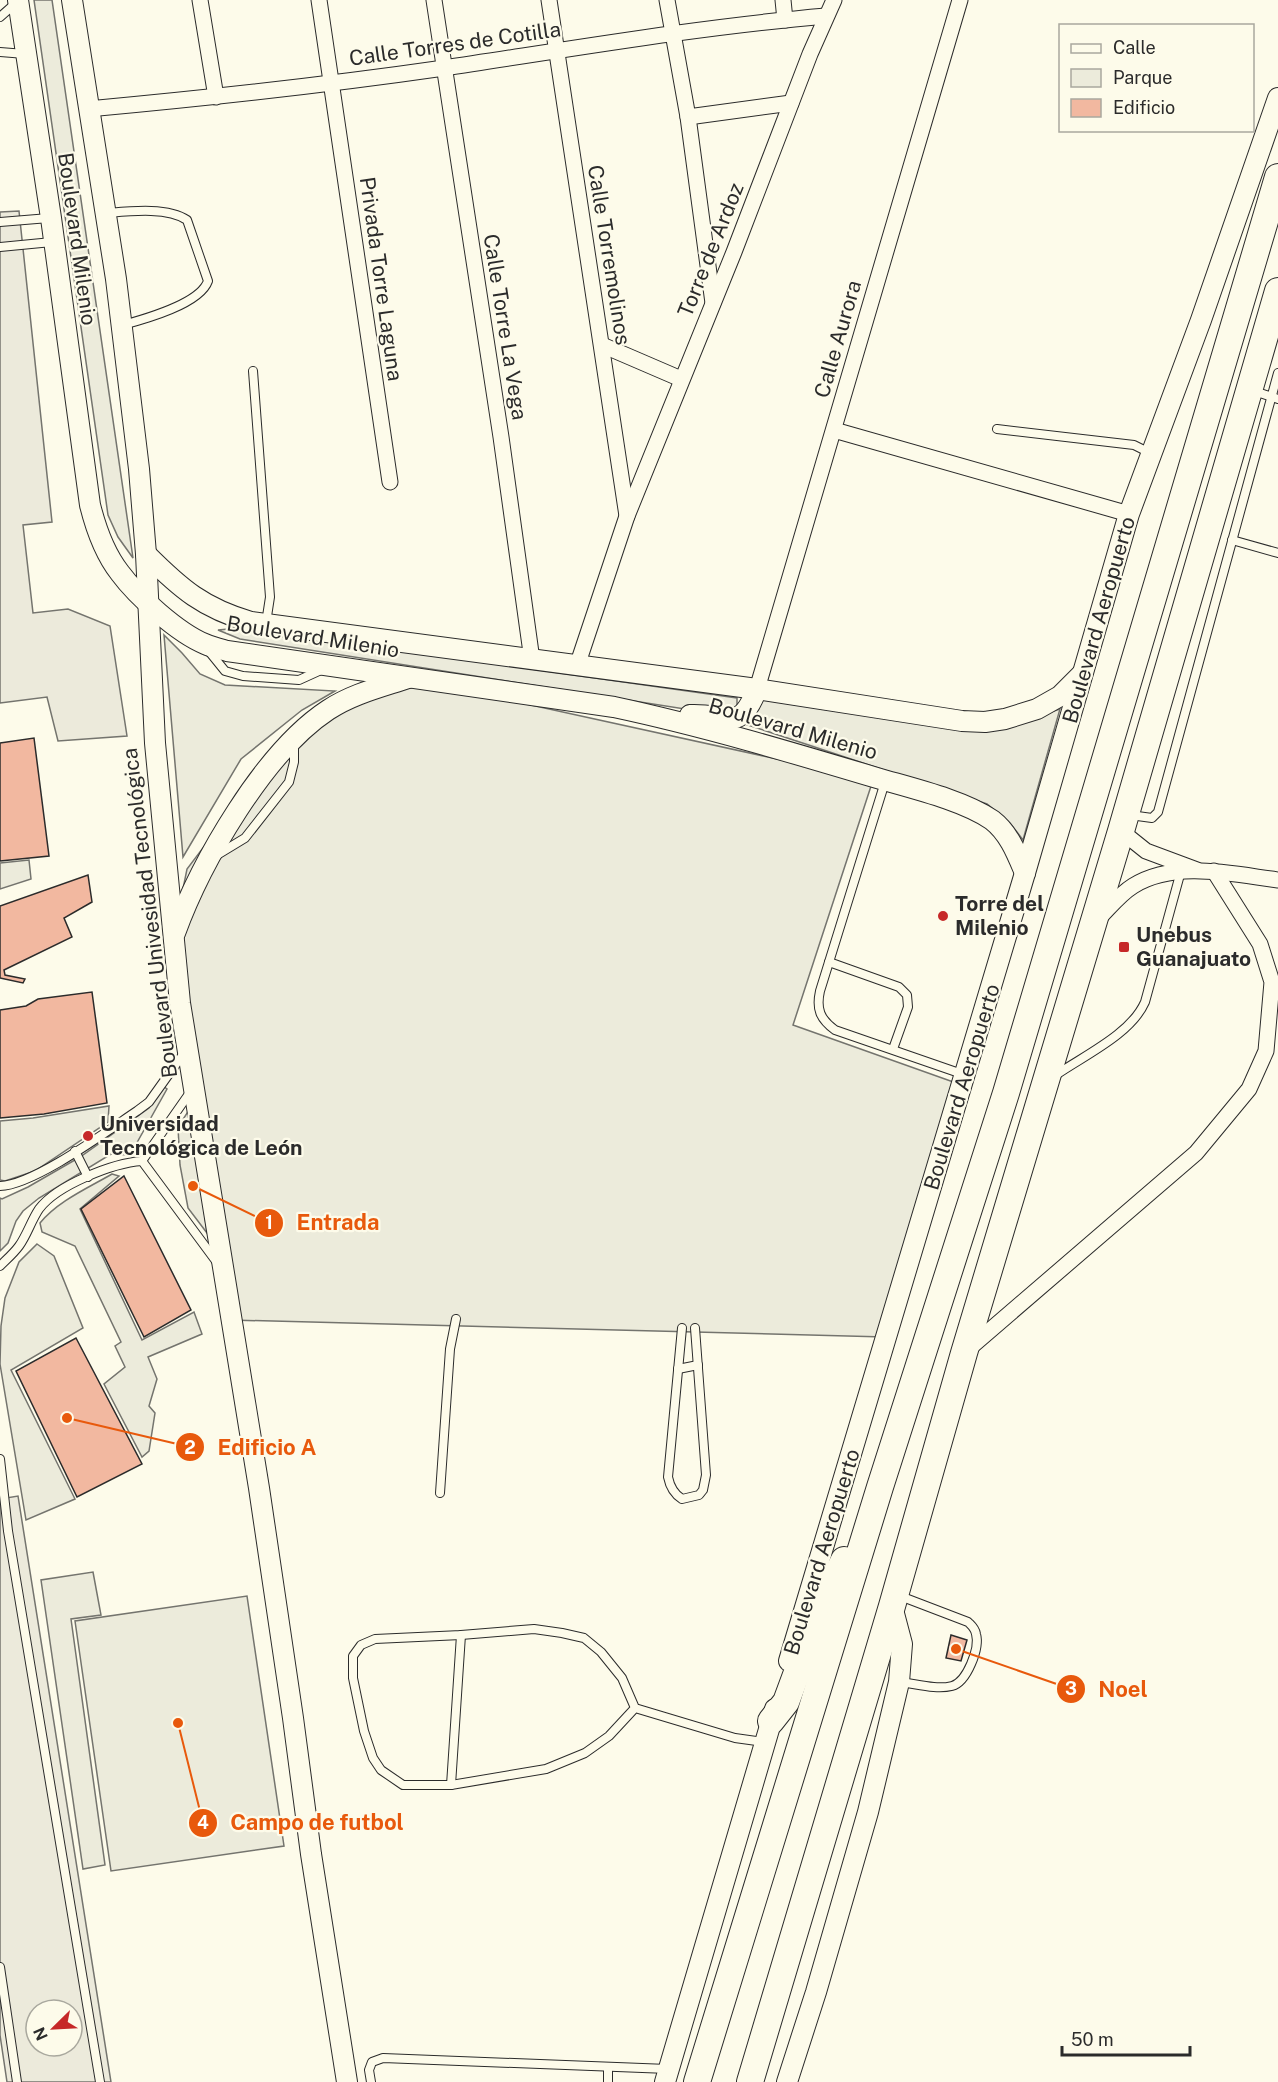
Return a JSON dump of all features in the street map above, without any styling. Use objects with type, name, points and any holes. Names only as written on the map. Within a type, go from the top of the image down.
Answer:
[{"type":"highway","name":"Boulevard Aeropuerto","points":[[697,2082],[880,1487],[1006,1093],[1278,177]]},
{"type":"highway","points":[[750,2082],[894,1600],[964,1353],[1123,823],[1266,395],[1278,291]]},
{"type":"highway","points":[[768,1731],[786,1702],[823,1602],[880,1487]]},
{"type":"street","name":"Boulevard Milenio","points":[[18,0],[51,218],[90,505],[96,528],[119,572],[148,603],[189,635],[227,651],[614,707],[673,719],[886,781],[956,803],[977,811],[993,821],[1005,833],[1015,849],[1025,873]]},
{"type":"street","name":"Boulevard Milenio","points":[[72,0],[123,325],[146,554],[171,579],[201,602],[232,617],[266,624],[757,689],[942,719],[985,722],[1022,715],[1049,704],[1075,683],[1084,670]]},
{"type":"street","points":[[200,0],[216,97]]},
{"type":"street","name":"Privada Torre Laguna","points":[[319,0],[390,482]]},
{"type":"street","name":"Calle Torre La Vega","points":[[434,0],[501,437],[532,660]]},
{"type":"street","name":"Calle Torremolinos","points":[[549,0],[627,516]]},
{"type":"street","points":[[668,0],[688,117],[713,303]]},
{"type":"street","points":[[783,0],[785,20]]},
{"type":"street","name":"Torre de Ardoz","points":[[577,666],[627,516],[834,0]]},
{"type":"street","name":"Calle Aurora","points":[[757,689],[960,0]]},
{"type":"street","name":"Calle Torres de Cotilla","points":[[88,109],[330,83],[826,16]]},
{"type":"street","name":"Boulevard Aeropuerto","points":[[667,2075],[1025,873],[1129,514],[1278,98]]},
{"type":"street","points":[[688,117],[791,104]]},
{"type":"street","points":[[602,345],[681,379]]},
{"type":"street","points":[[834,430],[1129,514]]},
{"type":"street","name":"Boulevard Univesidad Tecnológica","points":[[146,554],[154,743],[180,1004],[225,1273],[293,1718],[310,1854],[347,2082]]},
{"type":"street","points":[[173,938],[188,898],[208,860],[268,768],[294,739],[311,722],[356,695],[413,677]]},
{"type":"street","points":[[673,719],[697,715],[735,718],[747,711],[757,689]]},
{"type":"street","points":[[1123,823],[1146,851],[1187,869]]},
{"type":"street","points":[[1093,924],[1131,887],[1153,877],[1187,869],[1278,880]]},
{"type":"street","points":[[1214,871],[1260,944],[1272,982]]},
{"type":"street","points":[[964,1353],[1196,1154],[1223,1123],[1249,1089],[1266,1051],[1272,982],[1278,964]]},
{"type":"street","points":[[787,2082],[816,1992],[868,1812],[899,1682],[902,1644],[894,1600]]},
{"type":"lane","points":[[0,17],[18,0]]},
{"type":"lane","points":[[0,52],[26,54]]},
{"type":"lane","points":[[105,213],[137,211],[179,215],[187,220],[208,281],[202,292],[160,314],[123,325]]},
{"type":"lane","points":[[0,222],[51,218]]},
{"type":"lane","points":[[0,247],[54,242]]},
{"type":"lane","points":[[253,371],[270,597],[266,624]]},
{"type":"lane","points":[[1123,823],[1148,818],[1158,812],[1232,540],[1266,395],[1278,374]]},
{"type":"lane","points":[[997,429],[1134,445],[1151,454]]},
{"type":"lane","points":[[1232,540],[1278,553]]},
{"type":"lane","points":[[886,781],[829,962],[818,1000],[818,1009],[821,1017],[835,1030],[965,1075]]},
{"type":"lane","points":[[1045,1082],[1126,1028],[1140,1013],[1187,869]]},
{"type":"lane","points":[[829,962],[899,987],[907,995],[908,1007],[893,1050]]},
{"type":"lane","points":[[0,1186],[21,1182],[137,1112],[149,1102],[188,1048]]},
{"type":"lane","points":[[0,1266],[18,1247],[34,1218],[49,1199],[88,1177],[119,1164],[142,1161],[194,1086]]},
{"type":"lane","points":[[75,1151],[88,1177]]},
{"type":"lane","points":[[142,1161],[225,1273]]},
{"type":"lane","points":[[440,1493],[450,1349],[456,1319]]},
{"type":"lane","points":[[682,1328],[668,1477],[676,1496],[682,1499],[699,1495],[703,1490],[706,1475],[695,1328]]},
{"type":"lane","points":[[678,1369],[698,1365]]},
{"type":"lane","points":[[0,1459],[4,1532],[100,2082]]},
{"type":"lane","points":[[894,1600],[968,1622],[975,1631],[977,1644],[968,1671],[963,1680],[957,1684],[942,1688],[899,1682]]},
{"type":"lane","points":[[635,1708],[609,1736],[585,1753],[546,1769],[451,1785],[403,1785],[381,1770],[373,1758],[364,1731],[353,1678],[352,1656],[361,1645],[375,1639],[534,1629],[584,1638],[601,1652],[621,1678],[635,1708],[735,1738],[768,1731]]},
{"type":"lane","points":[[451,1785],[461,1635]]},
{"type":"lane","points":[[0,1967],[17,2082]]},
{"type":"lane","points":[[371,2082],[369,2070],[372,2062],[382,2058],[608,2067],[667,2075]]},
{"type":"lane","points":[[608,2067],[608,2082]]},
{"type":"green space","points":[[34,0],[52,0],[133,558],[118,537],[108,515]]},
{"type":"green space","points":[[239,628],[737,698],[737,707],[723,715],[240,639],[218,630]]},
{"type":"green space","points":[[164,635],[200,674],[225,685],[335,691],[302,710],[241,759],[183,857]]},
{"type":"green space","points":[[403,677],[873,780],[793,1025],[959,1084],[885,1337],[230,1320],[173,938],[187,869],[275,753],[332,706]]},
{"type":"green space","points":[[763,699],[977,727],[1041,715],[1060,709],[1023,840],[1010,823],[987,804],[745,724]]},
{"type":"green space","points":[[29,860],[31,879],[0,889],[0,863]]},
{"type":"green space","points":[[163,1086],[167,1089],[130,1155],[111,1154],[39,1198],[23,1211],[16,1221],[8,1243],[0,1251],[0,1198],[28,1187],[80,1157],[149,1108]]},
{"type":"green space","points":[[109,1106],[108,1122],[35,1171],[5,1181],[0,1180],[0,1121]]},
{"type":"green space","points":[[191,1107],[207,1233],[188,1208],[180,1165],[178,1127]]},
{"type":"green space","points":[[112,1174],[119,1176],[80,1209],[142,1340],[194,1312],[202,1334],[148,1357],[157,1379],[149,1406],[155,1413],[149,1451],[142,1457],[104,1384],[125,1367],[115,1346],[121,1342],[75,1246],[42,1232],[40,1223],[55,1208]]},
{"type":"green space","points":[[37,1244],[54,1256],[83,1328],[11,1370],[75,1499],[26,1520],[0,1364],[1,1326],[5,1298],[19,1262]]},
{"type":"green space","points":[[93,1572],[101,1615],[71,1619],[105,1865],[83,1869],[41,1580]]},
{"type":"green space","points":[[247,1596],[284,1846],[111,1871],[75,1621]]},
{"type":"shaded area","points":[[19,211],[52,522],[23,525],[33,613],[68,609],[110,626],[127,736],[58,741],[47,697],[0,703],[0,212]]},
{"type":"shaded area","points":[[18,1496],[111,2082],[7,2082],[0,2035],[0,1499]]},
{"type":"building","points":[[34,738],[49,856],[0,861],[0,743]]},
{"type":"building","points":[[88,875],[92,902],[64,918],[72,937],[4,970],[5,975],[25,979],[23,983],[0,978],[0,906]]},
{"type":"building","points":[[92,992],[107,1103],[44,1114],[0,1118],[0,1010],[26,1006],[38,999]]},
{"type":"building","points":[[124,1176],[191,1310],[144,1337],[81,1209]]},
{"type":"building","points":[[76,1338],[142,1464],[77,1497],[16,1371]]},
{"type":"building","points":[[951,1635],[967,1640],[961,1661],[946,1658]]},
{"type":"place","name":"Torre del Milenio","points":[[943,916]]},
{"type":"place","name":"Unebus Guanajuato","points":[[1124,947]]},
{"type":"place","name":"Universidad Tecnológica de León","points":[[88,1136]]},
{"type":"place","name":"Entrada","points":[[193,1186]]},
{"type":"place","name":"Edificio A","points":[[67,1418]]},
{"type":"place","name":"Noel","points":[[956,1649]]},
{"type":"place","name":"Campo de futbol","points":[[178,1723]]}]
